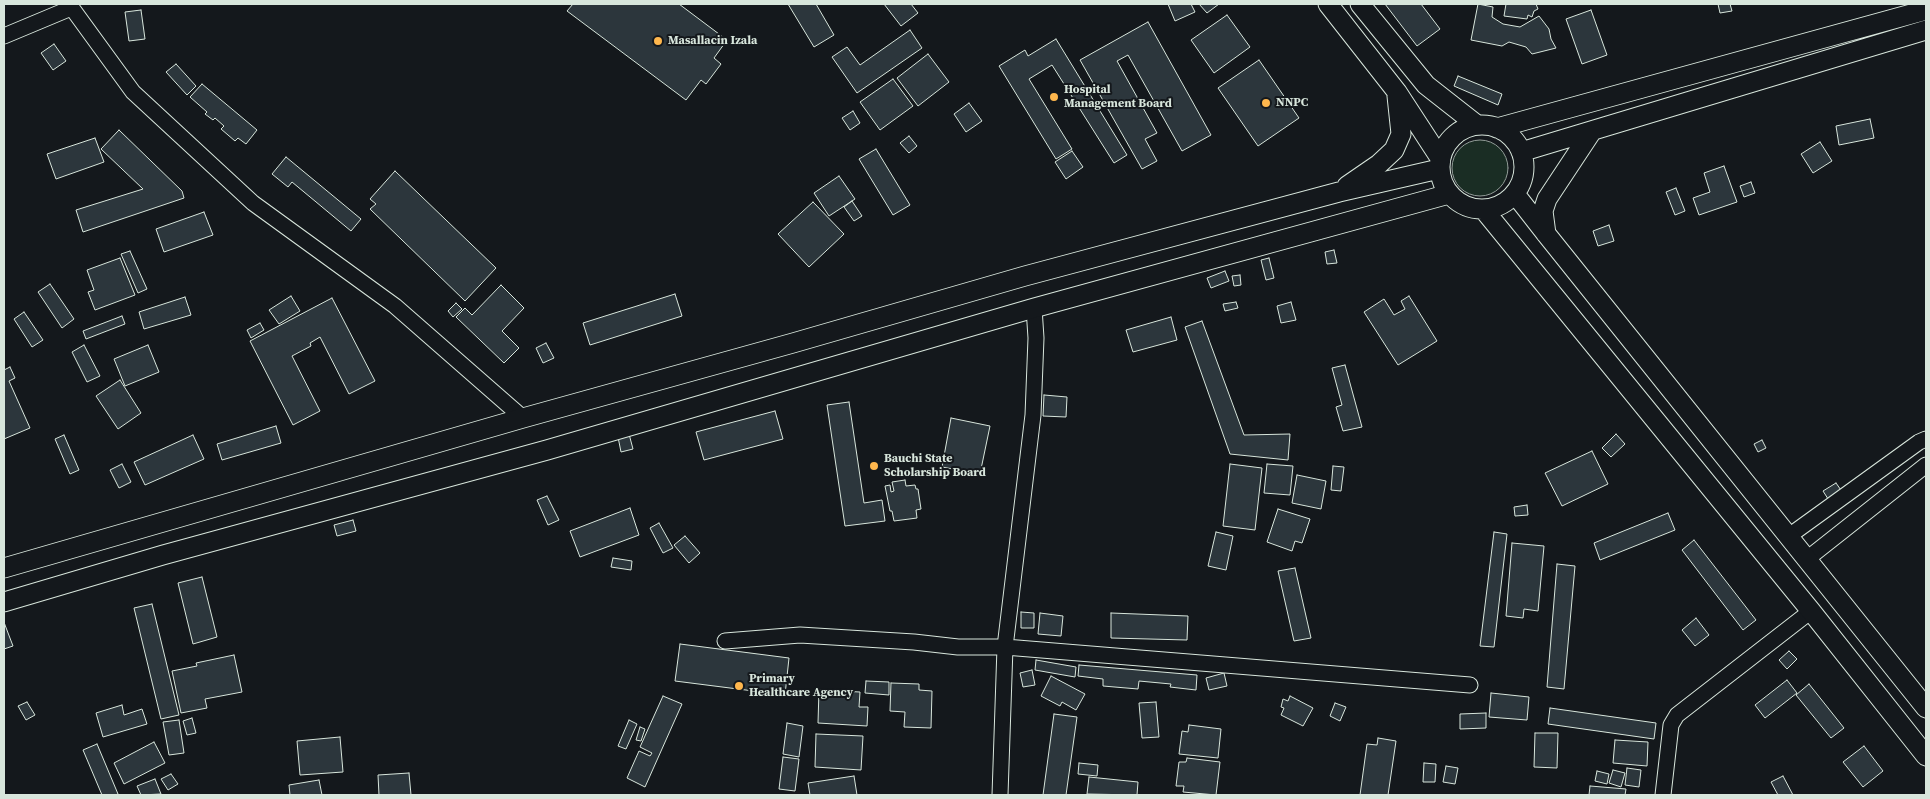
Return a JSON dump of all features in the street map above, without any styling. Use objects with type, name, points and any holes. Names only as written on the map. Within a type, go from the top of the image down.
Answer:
[{"type":"street","points":[[1328,4],[1397,92],[1440,164],[1444,186],[1449,194],[1474,210],[1496,208],[1507,202],[1515,194],[1522,181],[1524,166],[1521,152],[1516,142],[1507,134],[1497,128],[1477,125],[1464,128],[1453,136],[1445,146],[1440,164]]},
{"type":"street","points":[[1360,4],[1426,85],[1477,125]]},
{"type":"street","points":[[4,36],[70,6],[133,92],[253,203],[395,306],[523,418]]},
{"type":"street","points":[[1497,128],[1926,10]]},
{"type":"street","points":[[1521,152],[1926,30]]},
{"type":"street","points":[[1339,192],[1379,164],[1394,150],[1401,134],[1397,92]]},
{"type":"street","points":[[1547,236],[1543,211],[1547,199],[1592,131]]},
{"type":"street","points":[[4,568],[523,418],[1025,276],[1440,164]]},
{"type":"street","points":[[4,602],[163,555],[547,450],[1034,308],[1449,194]]},
{"type":"street","points":[[1515,194],[1926,708]]},
{"type":"street","points":[[1484,210],[1811,611],[1926,756]]},
{"type":"street","points":[[1000,795],[1005,647],[1033,415],[1036,338],[1034,308]]},
{"type":"street","points":[[1789,536],[1919,442],[1926,439]]},
{"type":"street","points":[[1807,559],[1926,465]]},
{"type":"street","points":[[1663,795],[1671,725],[1677,715],[1811,611]]},
{"type":"street","points":[[725,640],[800,635],[914,642],[958,647],[1005,647],[1470,685]]},
{"type":"green space","points":[[1480,140],[1491,142],[1500,148],[1506,157],[1508,168],[1506,179],[1500,188],[1491,194],[1480,196],[1469,194],[1460,188],[1454,179],[1452,168],[1454,157],[1460,148],[1469,142]]},
{"type":"building","points":[[573,4],[679,4],[727,40],[714,58],[721,64],[706,84],[701,80],[686,100],[567,11]]},
{"type":"building","points":[[788,4],[816,4],[834,35],[814,47]]},
{"type":"building","points":[[884,4],[911,4],[918,13],[901,26]]},
{"type":"building","points":[[1168,4],[1191,4],[1195,12],[1175,21]]},
{"type":"building","points":[[1199,4],[1219,4],[1207,13]]},
{"type":"building","points":[[1385,4],[1421,4],[1440,29],[1417,46]]},
{"type":"building","points":[[1478,4],[1493,7],[1492,17],[1503,24],[1520,27],[1539,16],[1549,29],[1551,39],[1556,48],[1532,54],[1526,47],[1509,42],[1502,46],[1471,40]]},
{"type":"building","points":[[1506,4],[1536,4],[1538,9],[1534,11],[1532,17],[1528,15],[1527,19],[1504,16]]},
{"type":"building","points":[[1718,4],[1730,4],[1732,11],[1720,13]]},
{"type":"building","points":[[141,10],[145,39],[129,41],[125,12]]},
{"type":"building","points":[[1591,10],[1607,55],[1582,64],[1566,19]]},
{"type":"building","points":[[1227,15],[1250,47],[1214,73],[1191,40]]},
{"type":"building","points":[[1148,22],[1211,135],[1182,151],[1128,55],[1117,61],[1157,133],[1145,139],[1157,161],[1142,169],[1080,60]]},
{"type":"building","points":[[910,30],[922,48],[857,93],[832,57],[847,47],[860,65]]},
{"type":"building","points":[[1056,39],[1127,155],[1114,163],[1052,65],[1029,79],[1072,149],[1056,159],[999,66],[1025,50],[1028,56]]},
{"type":"building","points":[[54,44],[66,61],[53,70],[41,53]]},
{"type":"building","points":[[928,54],[949,82],[918,106],[897,78]]},
{"type":"building","points":[[1259,60],[1299,118],[1258,146],[1218,88]]},
{"type":"building","points":[[176,64],[196,86],[187,95],[166,72]]},
{"type":"building","points":[[1458,76],[1502,94],[1498,105],[1454,86]]},
{"type":"building","points":[[893,79],[913,106],[880,130],[860,102]]},
{"type":"building","points":[[202,84],[257,130],[246,144],[238,138],[235,141],[221,129],[224,126],[215,118],[213,120],[205,114],[207,112],[190,97]]},
{"type":"building","points":[[969,103],[982,121],[966,132],[954,114]]},
{"type":"building","points":[[853,111],[860,123],[850,130],[842,118]]},
{"type":"building","points":[[1870,119],[1874,138],[1839,145],[1836,126]]},
{"type":"building","points":[[119,130],[182,191],[184,198],[83,232],[76,210],[143,189],[101,149]]},
{"type":"building","points":[[909,136],[917,146],[909,153],[900,143]]},
{"type":"building","points":[[95,138],[104,162],[56,179],[47,154]]},
{"type":"building","points":[[1820,142],[1832,161],[1813,173],[1801,154]]},
{"type":"building","points":[[876,149],[910,205],[893,215],[859,159]]},
{"type":"building","points":[[1072,151],[1083,167],[1066,179],[1055,162]]},
{"type":"building","points":[[286,157],[361,219],[351,231],[292,182],[288,187],[272,174]]},
{"type":"building","points":[[1724,166],[1737,202],[1699,215],[1693,198],[1710,192],[1704,173]]},
{"type":"building","points":[[395,171],[496,268],[465,301],[370,209],[376,204],[370,199]]},
{"type":"building","points":[[839,176],[855,199],[829,216],[814,193]]},
{"type":"building","points":[[1751,182],[1755,193],[1744,197],[1740,186]]},
{"type":"building","points":[[1676,188],[1685,211],[1675,215],[1666,192]]},
{"type":"building","points":[[852,201],[862,216],[854,221],[844,207]]},
{"type":"building","points":[[813,202],[844,234],[809,267],[778,234]]},
{"type":"building","points":[[204,212],[213,235],[164,252],[156,229]]},
{"type":"building","points":[[1609,225],[1614,241],[1598,246],[1593,231]]},
{"type":"building","points":[[1334,250],[1337,263],[1327,264],[1325,252]]},
{"type":"building","points":[[130,251],[147,289],[138,293],[121,254]]},
{"type":"building","points":[[120,258],[135,295],[95,310],[88,292],[94,290],[87,270]]},
{"type":"building","points":[[1269,258],[1274,278],[1266,280],[1261,260]]},
{"type":"building","points":[[1225,271],[1229,281],[1211,288],[1207,278]]},
{"type":"building","points":[[1240,275],[1241,285],[1234,286],[1232,276]]},
{"type":"building","points":[[50,284],[74,319],[62,328],[38,292]]},
{"type":"building","points":[[501,285],[524,308],[502,331],[519,348],[504,363],[456,317],[465,308],[472,315]]},
{"type":"building","points":[[675,294],[682,316],[590,345],[583,323]]},
{"type":"building","points":[[291,296],[300,311],[279,324],[269,310]]},
{"type":"building","points":[[1409,296],[1437,341],[1398,365],[1364,312],[1384,299],[1394,315],[1405,309],[1401,301]]},
{"type":"building","points":[[185,297],[191,315],[144,329],[139,312]]},
{"type":"building","points":[[332,298],[375,381],[349,394],[320,337],[310,343],[311,346],[292,356],[320,411],[293,425],[250,341]]},
{"type":"building","points":[[1236,302],[1238,308],[1225,311],[1223,304]]},
{"type":"building","points":[[1291,302],[1296,320],[1281,323],[1277,306]]},
{"type":"building","points":[[456,303],[462,309],[453,317],[448,311]]},
{"type":"building","points":[[24,312],[43,340],[32,347],[14,319]]},
{"type":"building","points":[[122,316],[125,324],[86,339],[83,331]]},
{"type":"building","points":[[1171,317],[1177,340],[1133,352],[1126,330]]},
{"type":"building","points":[[1202,321],[1244,435],[1290,434],[1288,460],[1230,454],[1185,327]]},
{"type":"building","points":[[260,323],[264,330],[251,338],[247,330]]},
{"type":"building","points":[[546,343],[554,358],[543,363],[536,348]]},
{"type":"building","points":[[84,345],[100,376],[87,382],[72,352]]},
{"type":"building","points":[[148,345],[159,372],[125,386],[114,359]]},
{"type":"building","points":[[1345,365],[1362,427],[1343,431],[1336,407],[1342,405],[1332,368]]},
{"type":"building","points":[[10,367],[15,378],[9,381],[30,428],[4,439],[4,370]]},
{"type":"building","points":[[120,380],[141,413],[118,429],[96,396]]},
{"type":"building","points":[[1044,395],[1067,397],[1066,417],[1043,416]]},
{"type":"building","points":[[849,402],[864,503],[882,500],[885,521],[845,526],[827,405]]},
{"type":"building","points":[[775,411],[783,439],[704,460],[696,432]]},
{"type":"building","points":[[951,418],[990,426],[980,474],[942,467]]},
{"type":"building","points":[[276,426],[281,443],[222,460],[217,444]]},
{"type":"building","points":[[629,434],[633,449],[621,452],[618,437]]},
{"type":"building","points":[[1616,434],[1625,444],[1611,457],[1602,448]]},
{"type":"building","points":[[64,435],[79,470],[70,474],[55,439]]},
{"type":"building","points":[[193,435],[204,459],[145,485],[134,462]]},
{"type":"building","points":[[1762,440],[1766,448],[1758,452],[1754,444]]},
{"type":"building","points":[[1592,451],[1608,484],[1562,506],[1545,473]]},
{"type":"building","points":[[122,464],[131,482],[119,488],[110,470]]},
{"type":"building","points":[[1230,464],[1262,468],[1255,530],[1223,526]]},
{"type":"building","points":[[1267,464],[1293,466],[1290,495],[1264,493]]},
{"type":"building","points":[[1333,466],[1344,467],[1341,491],[1331,490]]},
{"type":"building","points":[[1297,475],[1326,481],[1321,509],[1292,503]]},
{"type":"building","points":[[905,480],[906,486],[915,485],[916,489],[918,489],[921,509],[916,510],[917,518],[894,521],[885,486],[890,485],[891,492],[894,491],[892,482]]},
{"type":"building","points":[[1836,483],[1843,493],[1830,502],[1823,491]]},
{"type":"building","points":[[547,496],[559,520],[548,525],[537,500]]},
{"type":"building","points":[[1527,505],[1528,515],[1515,516],[1514,507]]},
{"type":"building","points":[[630,508],[639,535],[580,557],[570,531]]},
{"type":"building","points":[[1278,509],[1310,519],[1302,543],[1295,541],[1292,551],[1267,542]]},
{"type":"building","points":[[1668,513],[1675,530],[1600,560],[1594,543]]},
{"type":"building","points":[[353,520],[356,531],[337,536],[334,525]]},
{"type":"building","points":[[659,523],[673,548],[663,553],[650,528]]},
{"type":"building","points":[[1216,532],[1233,536],[1226,570],[1208,566]]},
{"type":"building","points":[[1494,532],[1507,534],[1494,647],[1480,646]]},
{"type":"building","points":[[685,536],[700,553],[689,563],[674,545]]},
{"type":"building","points":[[1694,540],[1756,620],[1743,630],[1682,550]]},
{"type":"building","points":[[1512,543],[1544,546],[1538,611],[1524,609],[1523,618],[1506,616]]},
{"type":"building","points":[[613,558],[632,561],[631,570],[611,567]]},
{"type":"building","points":[[1557,564],[1575,566],[1564,689],[1547,687]]},
{"type":"building","points":[[1295,568],[1311,638],[1294,641],[1278,571]]},
{"type":"building","points":[[202,577],[217,637],[193,644],[178,583]]},
{"type":"building","points":[[152,604],[179,715],[161,719],[134,608]]},
{"type":"building","points":[[1021,612],[1034,613],[1034,628],[1021,628]]},
{"type":"building","points":[[1040,613],[1063,616],[1061,636],[1038,634]]},
{"type":"building","points":[[1111,613],[1188,616],[1187,640],[1111,638]]},
{"type":"building","points":[[1696,618],[1709,635],[1695,646],[1682,630]]},
{"type":"building","points":[[4,626],[13,646],[4,649]]},
{"type":"building","points":[[680,644],[789,658],[785,695],[675,681]]},
{"type":"building","points":[[1789,651],[1797,659],[1787,669],[1779,660]]},
{"type":"building","points":[[234,655],[242,692],[205,699],[207,708],[181,713],[172,671],[197,666],[196,663]]},
{"type":"building","points":[[1036,660],[1076,667],[1075,677],[1035,670]]},
{"type":"building","points":[[1079,665],[1197,675],[1196,690],[1170,687],[1171,684],[1139,681],[1138,689],[1103,686],[1103,679],[1078,676]]},
{"type":"building","points":[[1032,670],[1035,685],[1023,687],[1020,673]]},
{"type":"building","points":[[1224,673],[1227,686],[1209,690],[1206,678]]},
{"type":"building","points":[[1051,676],[1085,694],[1076,710],[1062,702],[1060,706],[1041,696]]},
{"type":"building","points":[[1787,680],[1797,693],[1765,718],[1755,705]]},
{"type":"building","points":[[866,681],[889,682],[889,695],[865,693]]},
{"type":"building","points":[[891,683],[919,684],[919,690],[932,691],[931,728],[904,727],[905,712],[890,711]]},
{"type":"building","points":[[1809,684],[1844,728],[1831,738],[1796,695]]},
{"type":"building","points":[[819,690],[860,692],[859,707],[868,707],[867,726],[818,723]]},
{"type":"building","points":[[1491,693],[1529,697],[1527,720],[1489,717]]},
{"type":"building","points":[[663,696],[682,704],[645,787],[627,778],[639,751],[650,756],[652,753],[640,747]]},
{"type":"building","points":[[1290,696],[1313,708],[1303,726],[1281,715],[1284,708],[1281,707],[1283,699],[1288,701]]},
{"type":"building","points":[[27,702],[35,715],[26,720],[18,706]]},
{"type":"building","points":[[1156,702],[1159,737],[1142,738],[1139,703]]},
{"type":"building","points":[[1335,703],[1346,707],[1340,721],[1330,716]]},
{"type":"building","points":[[122,705],[124,715],[142,709],[147,724],[103,737],[96,713]]},
{"type":"building","points":[[1550,708],[1656,723],[1654,739],[1548,724]]},
{"type":"building","points":[[1486,713],[1486,728],[1460,729],[1460,714]]},
{"type":"building","points":[[1054,714],[1077,717],[1066,795],[1043,795]]},
{"type":"building","points":[[192,718],[196,733],[187,735],[183,721]]},
{"type":"building","points":[[179,720],[184,753],[169,755],[163,722]]},
{"type":"building","points":[[629,720],[637,724],[626,749],[618,746]]},
{"type":"building","points":[[787,723],[803,726],[799,757],[783,754]]},
{"type":"building","points":[[1189,725],[1221,729],[1218,758],[1179,754],[1182,731],[1188,732]]},
{"type":"building","points":[[640,727],[645,729],[641,741],[636,740]]},
{"type":"building","points":[[1535,733],[1558,733],[1557,768],[1534,767]]},
{"type":"building","points":[[816,734],[863,736],[861,770],[815,767]]},
{"type":"building","points":[[340,737],[343,772],[300,775],[297,741]]},
{"type":"building","points":[[1378,738],[1396,741],[1388,795],[1360,795],[1367,744],[1377,745]]},
{"type":"building","points":[[1615,740],[1648,742],[1647,766],[1613,763]]},
{"type":"building","points":[[154,742],[165,763],[124,784],[114,763]]},
{"type":"building","points":[[97,744],[118,794],[116,795],[102,795],[83,750]]},
{"type":"building","points":[[1864,746],[1883,771],[1863,787],[1843,762]]},
{"type":"building","points":[[783,757],[799,759],[795,791],[779,789]]},
{"type":"building","points":[[1187,758],[1220,762],[1216,795],[1183,792],[1184,786],[1176,786],[1179,762],[1186,762]]},
{"type":"building","points":[[1079,763],[1098,765],[1097,776],[1078,774]]},
{"type":"building","points":[[1424,763],[1436,764],[1435,782],[1423,782]]},
{"type":"building","points":[[1446,766],[1458,768],[1455,784],[1443,782]]},
{"type":"building","points":[[1627,768],[1641,770],[1639,787],[1625,785]]},
{"type":"building","points":[[1613,770],[1625,773],[1621,787],[1609,783]]},
{"type":"building","points":[[1597,771],[1609,774],[1607,784],[1595,781]]},
{"type":"building","points":[[409,773],[411,795],[379,795],[378,775]]},
{"type":"building","points":[[171,774],[178,784],[168,790],[161,779]]},
{"type":"building","points":[[854,776],[857,795],[810,795],[808,783]]},
{"type":"building","points":[[1783,776],[1793,795],[1778,795],[1771,782]]},
{"type":"building","points":[[1089,777],[1138,782],[1137,795],[1087,794]]},
{"type":"building","points":[[155,779],[161,794],[141,795],[137,786]]},
{"type":"building","points":[[319,780],[322,795],[290,795],[289,785]]},
{"type":"building","points":[[1590,786],[1626,789],[1625,795],[1589,795]]},
{"type":"place","name":"Masallacin Izala","points":[[658,41]]},
{"type":"place","name":"Hospital Management Board","points":[[1054,97]]},
{"type":"place","name":"NNPC","points":[[1266,103]]},
{"type":"place","name":"Bauchi State Scholarship Board","points":[[874,466]]},
{"type":"place","name":"Primary Healthcare Agency","points":[[739,686]]}]
